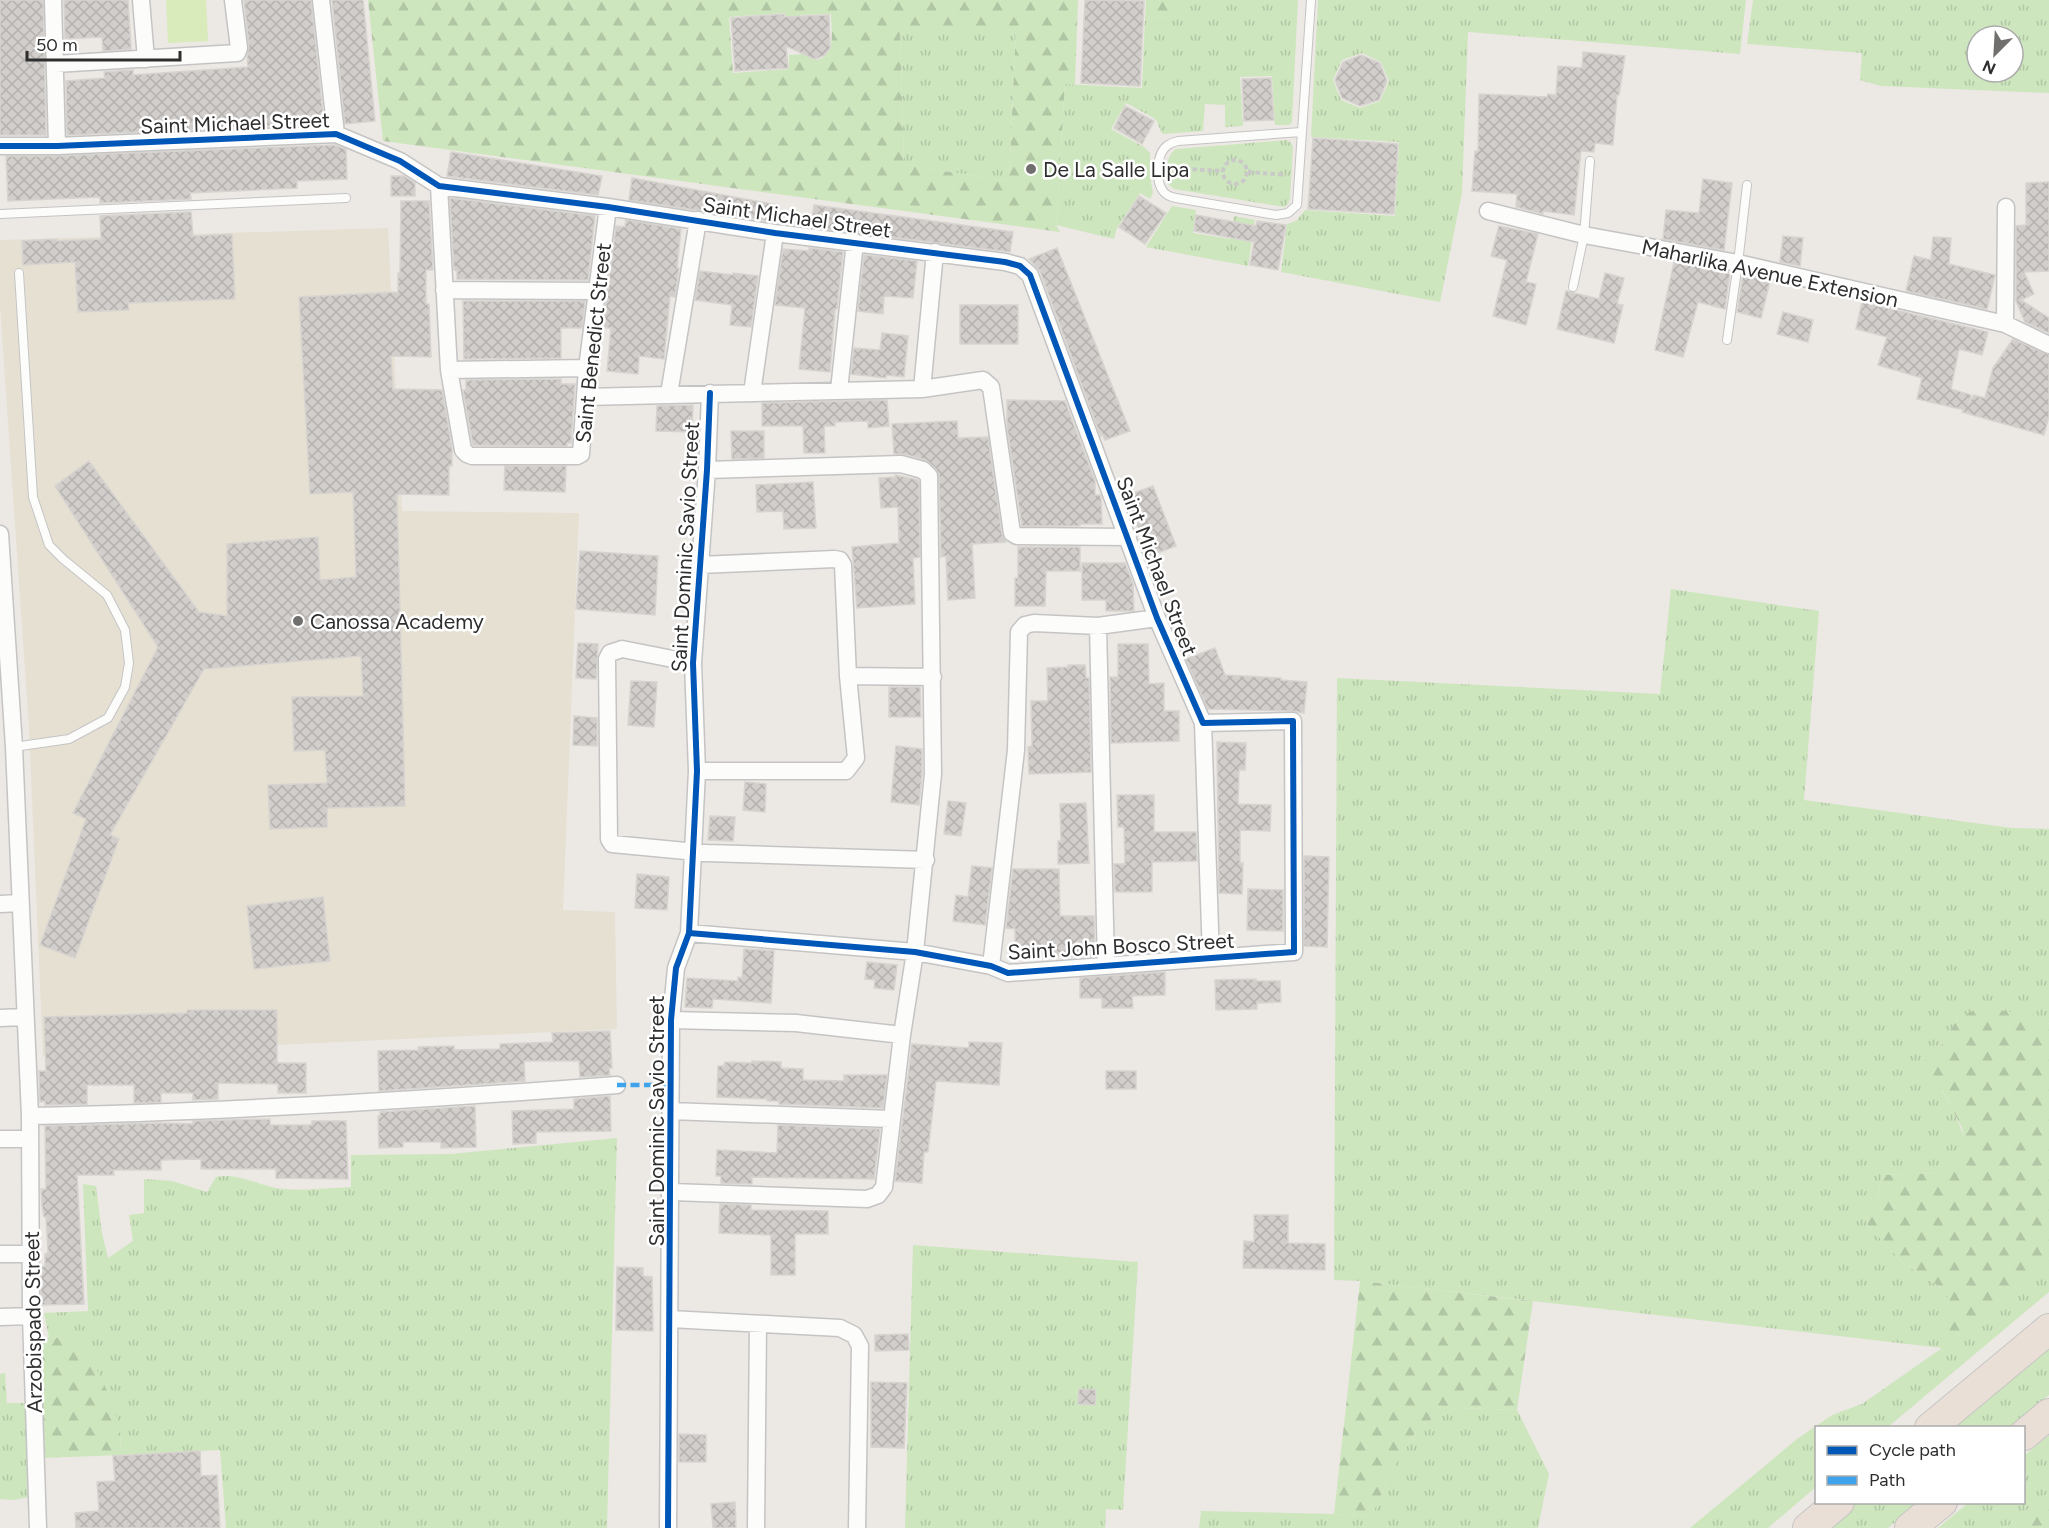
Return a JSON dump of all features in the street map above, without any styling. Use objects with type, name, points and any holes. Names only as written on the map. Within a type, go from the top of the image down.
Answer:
[{"type":"highway","points":[[1932,1426],[2049,1329]]},
{"type":"highway","points":[[2025,1434],[2049,1414]]},
{"type":"highway","points":[[1808,1528],[1838,1504]]},
{"type":"highway","points":[[1911,1528],[1941,1504]]},
{"type":"street","points":[[53,0],[57,146]]},
{"type":"street","points":[[141,0],[146,59]]},
{"type":"street","points":[[55,64],[237,53],[239,48],[233,0]]},
{"type":"street","points":[[321,0],[336,134]]},
{"type":"street","name":"Saint Michael Street","points":[[0,146],[57,146],[336,134],[400,161],[439,186],[608,207],[775,233],[935,252],[1020,266],[1030,275],[1157,618],[1203,723]]},
{"type":"street","name":"Saint Benedict Street","points":[[439,186],[449,370],[463,450],[472,456],[581,454],[587,368],[608,207]]},
{"type":"street","points":[[2005,324],[2006,207]]},
{"type":"street","name":"Maharlika Avenue Extension","points":[[1488,212],[1584,235],[1738,263],[2005,324],[2049,345]]},
{"type":"street","points":[[669,394],[698,220]]},
{"type":"street","points":[[752,393],[775,233]]},
{"type":"street","points":[[839,390],[855,242]]},
{"type":"street","points":[[922,388],[935,252]]},
{"type":"street","points":[[444,290],[596,291]]},
{"type":"street","points":[[449,370],[587,368]]},
{"type":"street","points":[[585,397],[922,388],[983,380],[991,387],[1010,531],[1017,536],[1128,537]]},
{"type":"street","name":"Saint Dominic Savio Street","points":[[668,1528],[672,1192],[671,1020],[676,968],[688,933],[697,771],[693,663],[707,470],[710,393]]},
{"type":"street","points":[[672,1192],[867,1199],[873,1197],[884,1187],[926,860],[933,774],[929,476],[923,470],[901,464],[707,470]]},
{"type":"street","name":"Arzobispado Street","points":[[0,534],[7,747],[20,903],[30,1116],[32,1316],[38,1528]]},
{"type":"street","points":[[697,771],[846,771],[856,758],[848,676],[843,565],[840,560],[700,565]]},
{"type":"street","points":[[991,966],[1016,750],[1019,632],[1025,625],[1035,623],[1098,626],[1157,618]]},
{"type":"street","points":[[1098,626],[1106,966]]},
{"type":"street","points":[[693,663],[622,649],[610,653],[607,659],[609,842],[615,845],[693,851],[926,860]]},
{"type":"street","points":[[848,676],[933,677]]},
{"type":"street","name":"Saint John Bosco Street","points":[[688,933],[915,952],[991,966],[1008,973],[1294,952],[1293,721],[1203,723]]},
{"type":"street","points":[[1203,723],[1211,958]]},
{"type":"street","points":[[0,904],[20,903]]},
{"type":"street","points":[[0,1018],[24,1017]]},
{"type":"street","points":[[671,1020],[796,1023],[902,1035]]},
{"type":"street","points":[[30,1116],[186,1112],[409,1100],[616,1085]]},
{"type":"street","points":[[671,1111],[891,1119]]},
{"type":"street","points":[[0,1139],[30,1139]]},
{"type":"street","points":[[0,1254],[31,1254]]},
{"type":"street","points":[[0,1317],[32,1316]]},
{"type":"street","points":[[670,1320],[840,1328],[847,1330],[858,1340],[860,1346],[857,1528]]},
{"type":"street","points":[[756,1528],[759,1325]]},
{"type":"lane","points":[[1301,132],[1178,141],[1168,145],[1160,156],[1160,186],[1171,197],[1276,215],[1288,213],[1296,205],[1311,0]]},
{"type":"lane","points":[[1573,287],[1584,235],[1590,161]]},
{"type":"lane","points":[[1727,340],[1747,185]]},
{"type":"lane","points":[[0,214],[345,198]]},
{"type":"lane","points":[[7,747],[69,739],[108,718],[125,687],[129,663],[125,630],[107,595],[63,559],[49,544],[33,497],[19,273]]},
{"type":"path","points":[[1236,159],[1242,161],[1248,172],[1241,183],[1234,184],[1224,177],[1223,171],[1230,160],[1236,159]]},
{"type":"path","points":[[1159,167],[1223,171]]},
{"type":"path","points":[[1248,172],[1299,176]]},
{"type":"shaded area","name":"Canossa Academy","points":[[388,228],[402,511],[579,513],[563,910],[615,912],[617,1029],[43,1056],[29,728],[0,306],[0,240]]},
{"type":"green space","points":[[166,0],[206,0],[208,41],[168,43]]},
{"type":"green space","points":[[368,0],[1078,0],[1075,84],[1065,84],[1056,225],[1060,232],[383,141]],"holes":[[[785,13],[787,33],[800,32],[800,15],[831,14],[830,48],[823,58],[816,60],[804,54],[789,55],[789,69],[733,73],[729,17]],[[900,27],[1016,29],[1009,181],[904,165]]]},
{"type":"green space","points":[[1146,0],[1174,0],[1174,18],[1145,17]]},
{"type":"green space","points":[[1174,0],[1298,0],[1292,122],[1289,125],[1275,125],[1272,76],[1240,77],[1243,126],[1225,127],[1225,105],[1205,104],[1203,131],[1163,134],[1154,118],[1126,103],[1111,129],[1144,147],[1150,153],[1153,193],[1150,199],[1140,193],[1117,228],[1114,239],[1056,225],[1065,84],[1142,88],[1145,17],[1174,18]]},
{"type":"green space","points":[[1318,0],[1746,0],[1740,54],[1468,32],[1462,193],[1440,302],[1281,272],[1287,224],[1296,221],[1305,210],[1395,216],[1399,142],[1311,137]],"holes":[[[1362,53],[1381,62],[1389,81],[1380,101],[1360,108],[1341,100],[1333,80],[1342,60]]]},
{"type":"green space","points":[[1753,0],[2049,0],[2049,93],[1881,86],[1860,80],[1862,53],[1747,44]]},
{"type":"green space","points":[[900,27],[1016,28],[1009,181],[904,165]]},
{"type":"green space","points":[[1287,140],[1293,147],[1290,199],[1284,207],[1174,189],[1168,184],[1168,160],[1176,149]]},
{"type":"green space","points":[[1172,206],[1196,210],[1193,233],[1230,239],[1234,216],[1255,220],[1248,266],[1146,247]]},
{"type":"green space","points":[[1671,589],[1819,611],[1804,800],[2012,828],[2049,829],[2049,1024],[2041,1017],[1958,1018],[1939,1049],[1924,1061],[1955,1115],[1968,1151],[1945,1173],[1882,1175],[1877,1202],[1866,1223],[1903,1263],[1948,1292],[1944,1347],[2049,1258],[2049,1292],[1889,1426],[1816,1426],[1832,1415],[1862,1404],[1942,1348],[1360,1281],[1334,1280],[1337,678],[1660,694]]},
{"type":"green space","points":[[1981,1007],[2041,1017],[2049,1024],[2049,1258],[1943,1348],[1948,1292],[1903,1263],[1866,1223],[1877,1202],[1882,1175],[1945,1173],[1967,1152],[1962,1128],[1943,1091],[1920,1077],[1924,1061],[1939,1049],[1958,1018]]},
{"type":"green space","points":[[617,1138],[607,1528],[226,1528],[220,1450],[121,1455],[120,1428],[68,1339],[49,1337],[44,1313],[88,1311],[83,1184],[96,1186],[102,1233],[108,1258],[133,1241],[129,1215],[144,1213],[144,1179],[172,1181],[207,1192],[216,1177],[225,1176],[285,1189],[351,1187],[351,1155],[451,1154]]},
{"type":"green space","points":[[913,1245],[1138,1262],[1123,1510],[1106,1509],[1105,1528],[905,1528]]},
{"type":"green space","points":[[1360,1281],[1533,1301],[1517,1410],[1456,1408],[1419,1426],[1394,1467],[1371,1517],[1334,1514]]},
{"type":"green space","points":[[49,1337],[68,1339],[89,1353],[109,1395],[120,1428],[121,1455],[44,1458],[41,1345],[42,1340]]},
{"type":"green space","points":[[2049,1344],[2049,1395],[2011,1426],[1949,1426]]},
{"type":"green space","points":[[5,1373],[7,1403],[28,1403],[29,1497],[14,1500],[0,1499],[0,1374]]},
{"type":"green space","points":[[1456,1408],[1517,1410],[1549,1474],[1538,1528],[1199,1528],[1201,1511],[1371,1517],[1394,1467],[1419,1426]]},
{"type":"green space","points":[[1815,1427],[1815,1488],[1768,1528],[1690,1528]]},
{"type":"green space","points":[[2049,1435],[2049,1492],[2005,1528],[1938,1528],[1967,1504],[2025,1504],[2025,1455]]},
{"type":"green space","points":[[2049,1492],[2049,1528],[2005,1528]]},
{"type":"green space","points":[[1855,1504],[1918,1504],[1888,1528],[1824,1528]]},
{"type":"building","points":[[0,0],[43,0],[46,135],[0,135]]},
{"type":"building","points":[[64,0],[128,0],[131,49],[103,51],[102,37],[65,39]]},
{"type":"building","points":[[244,0],[311,0],[324,124],[67,135],[66,81],[105,78],[104,72],[133,70],[133,75],[248,67],[249,47]]},
{"type":"building","points":[[332,0],[363,0],[375,121],[345,124]]},
{"type":"building","points":[[1085,0],[1144,1],[1140,86],[1081,83]]},
{"type":"building","points":[[784,14],[784,17],[829,15],[830,48],[825,55],[816,59],[786,46],[788,68],[735,71],[731,18]]},
{"type":"building","points":[[1583,52],[1625,56],[1619,95],[1617,95],[1613,145],[1595,143],[1594,152],[1581,151],[1574,215],[1543,211],[1543,214],[1516,207],[1517,194],[1472,191],[1475,151],[1478,151],[1479,94],[1547,97],[1548,94],[1556,95],[1558,66],[1582,68]]},
{"type":"building","points":[[1361,55],[1380,63],[1387,81],[1379,100],[1360,106],[1342,98],[1335,80],[1343,62]]},
{"type":"building","points":[[1271,78],[1274,120],[1244,121],[1242,79]]},
{"type":"building","points":[[1125,106],[1154,121],[1142,144],[1114,128]]},
{"type":"building","points":[[1313,138],[1398,144],[1394,214],[1308,209]]},
{"type":"building","points":[[334,145],[346,149],[347,179],[297,181],[297,188],[190,193],[191,199],[100,203],[100,197],[8,201],[6,156]]},
{"type":"building","points":[[451,152],[602,176],[598,195],[447,176]]},
{"type":"building","points":[[391,176],[404,176],[415,183],[415,196],[391,196]]},
{"type":"building","points":[[632,178],[778,205],[775,222],[629,200]]},
{"type":"building","points":[[1703,179],[1732,183],[1724,250],[1663,239],[1666,210],[1699,213]]},
{"type":"building","points":[[2049,182],[2049,271],[2024,272],[2034,294],[2021,300],[2049,318],[2049,333],[2025,322],[2016,301],[2016,226],[2026,225],[2026,183]]},
{"type":"building","points":[[1139,196],[1166,213],[1145,244],[1119,227]]},
{"type":"building","points":[[450,198],[595,216],[588,280],[457,279],[457,271],[454,270]]},
{"type":"building","points":[[401,201],[429,201],[433,270],[426,270],[426,304],[429,304],[431,357],[391,356],[393,389],[442,390],[452,448],[452,466],[449,466],[449,495],[397,494],[405,806],[327,808],[327,827],[270,829],[268,785],[327,783],[325,750],[294,751],[292,697],[363,696],[361,656],[204,669],[110,835],[119,839],[75,958],[40,945],[86,819],[73,813],[158,647],[55,486],[89,461],[199,612],[227,616],[227,544],[318,537],[320,580],[356,577],[353,492],[310,494],[299,297],[398,292]]},
{"type":"building","points":[[814,205],[1013,232],[1010,252],[811,227]]},
{"type":"building","points":[[191,212],[193,236],[232,234],[235,299],[128,303],[129,310],[78,312],[75,262],[23,265],[22,241],[101,239],[100,216]]},
{"type":"building","points":[[1196,215],[1256,226],[1257,221],[1286,225],[1278,270],[1250,265],[1254,242],[1194,231]]},
{"type":"building","points":[[626,220],[681,229],[677,268],[679,268],[675,297],[670,296],[664,359],[639,356],[638,374],[607,371],[611,328],[603,328],[616,226],[625,227]]},
{"type":"building","points":[[1499,226],[1538,234],[1526,282],[1536,284],[1526,325],[1493,316],[1507,260],[1491,256]]},
{"type":"building","points":[[1783,236],[1803,238],[1800,266],[1780,262]]},
{"type":"building","points":[[1933,237],[1951,238],[1949,264],[1995,275],[1987,309],[1906,291],[1914,256],[1931,260]]},
{"type":"building","points":[[809,248],[843,252],[837,309],[835,309],[830,372],[799,369],[805,308],[775,305],[783,249],[809,251]]},
{"type":"building","points":[[1057,248],[1130,431],[1105,440],[1101,431],[1101,437],[1040,271],[1029,259]]},
{"type":"building","points":[[864,255],[917,261],[913,298],[884,296],[883,314],[858,311]]},
{"type":"building","points":[[1674,262],[1730,272],[1725,309],[1698,302],[1683,357],[1655,350]]},
{"type":"building","points":[[700,271],[758,276],[751,327],[730,325],[732,305],[695,300]]},
{"type":"building","points":[[1605,273],[1624,278],[1617,304],[1623,305],[1614,343],[1557,329],[1566,291],[1599,299]]},
{"type":"building","points":[[1743,275],[1770,281],[1761,318],[1737,312]]},
{"type":"building","points":[[463,301],[585,301],[582,328],[561,328],[561,358],[464,359]]},
{"type":"building","points":[[1862,302],[1988,332],[1982,355],[1959,349],[1951,389],[1971,395],[1969,403],[1974,395],[1985,398],[1993,368],[2013,339],[2049,355],[2049,416],[2044,435],[1962,412],[1964,410],[1917,399],[1922,378],[1878,365],[1887,337],[1856,329]]},
{"type":"building","points":[[960,305],[1018,305],[1018,344],[960,344]]},
{"type":"building","points":[[1783,312],[1813,320],[1808,342],[1777,334]]},
{"type":"building","points":[[882,333],[908,336],[904,377],[886,375],[886,378],[851,374],[854,348],[880,350]]},
{"type":"building","points":[[561,379],[561,384],[575,384],[571,443],[567,443],[567,446],[473,445],[463,390],[466,390],[466,380]]},
{"type":"building","points":[[887,400],[889,426],[868,428],[868,421],[835,422],[835,426],[824,426],[825,453],[804,453],[803,426],[762,426],[762,403]]},
{"type":"building","points":[[1007,400],[1065,401],[1095,481],[1095,495],[1100,495],[1101,498],[1102,524],[1022,526],[1007,427]]},
{"type":"building","points":[[693,405],[692,432],[656,431],[657,406]]},
{"type":"building","points":[[957,421],[958,438],[988,437],[1002,534],[1006,542],[972,544],[975,598],[948,600],[946,556],[941,557],[939,475],[926,460],[904,454],[894,454],[892,424]]},
{"type":"building","points":[[731,431],[764,431],[764,458],[732,459]]},
{"type":"building","points":[[505,466],[566,466],[565,492],[504,490]]},
{"type":"building","points":[[895,475],[919,480],[920,557],[913,558],[915,604],[857,608],[852,547],[899,543],[898,507],[881,508],[879,478],[896,477]]},
{"type":"building","points":[[813,482],[816,528],[784,529],[783,511],[757,512],[756,485]]},
{"type":"building","points":[[1153,486],[1176,546],[1149,556],[1126,496]]},
{"type":"building","points":[[1018,547],[1080,547],[1080,571],[1046,571],[1045,606],[1015,606]]},
{"type":"building","points":[[580,551],[658,556],[655,615],[576,609]]},
{"type":"building","points":[[1082,563],[1125,563],[1133,584],[1134,611],[1106,611],[1106,600],[1082,600]]},
{"type":"building","points":[[578,643],[598,644],[596,679],[576,678]]},
{"type":"building","points":[[1118,644],[1148,644],[1149,684],[1164,683],[1164,711],[1179,711],[1179,741],[1111,743],[1110,677],[1118,677]]},
{"type":"building","points":[[1215,648],[1225,675],[1307,682],[1304,713],[1208,709],[1186,659]]},
{"type":"building","points":[[1068,665],[1085,665],[1086,678],[1089,678],[1091,772],[1029,774],[1028,747],[1032,746],[1031,701],[1048,701],[1047,668],[1068,667]]},
{"type":"building","points":[[631,681],[657,682],[654,727],[628,725]]},
{"type":"building","points":[[889,687],[920,687],[921,717],[889,717]]},
{"type":"building","points":[[574,716],[597,718],[597,746],[573,745]]},
{"type":"building","points":[[1217,742],[1246,743],[1245,770],[1239,770],[1238,804],[1271,805],[1270,831],[1240,830],[1240,863],[1243,863],[1242,894],[1219,893]]},
{"type":"building","points":[[896,746],[922,749],[919,805],[891,802]]},
{"type":"building","points":[[745,782],[766,784],[765,812],[743,810]]},
{"type":"building","points":[[1117,795],[1154,795],[1154,832],[1196,832],[1197,861],[1152,862],[1152,892],[1115,892],[1114,864],[1125,864],[1124,827],[1118,827]]},
{"type":"building","points":[[948,801],[966,803],[961,836],[944,834]]},
{"type":"building","points":[[1086,803],[1089,863],[1058,864],[1058,841],[1061,841],[1060,804]]},
{"type":"building","points":[[710,816],[735,817],[733,841],[708,840]]},
{"type":"building","points":[[1304,856],[1329,857],[1327,947],[1304,946]]},
{"type":"building","points":[[972,866],[992,868],[985,925],[953,921],[956,895],[968,897]]},
{"type":"building","points":[[1013,869],[1059,869],[1060,916],[1094,916],[1095,956],[1015,957],[1015,929],[1006,928]]},
{"type":"building","points":[[637,874],[669,877],[667,910],[635,908]]},
{"type":"building","points":[[1248,889],[1283,890],[1283,931],[1247,930]]},
{"type":"building","points":[[323,897],[330,961],[254,969],[247,906]]},
{"type":"building","points":[[744,949],[774,951],[771,1003],[713,999],[712,1008],[685,1007],[687,978],[738,981],[738,977],[742,978]]},
{"type":"building","points":[[867,962],[897,965],[894,990],[874,988],[875,980],[865,979]]},
{"type":"building","points":[[1165,972],[1165,995],[1132,996],[1133,1008],[1102,1008],[1102,998],[1080,998],[1080,978]]},
{"type":"building","points":[[1256,979],[1256,981],[1280,981],[1281,1002],[1257,1003],[1257,1009],[1216,1010],[1215,980]]},
{"type":"building","points":[[187,1010],[277,1010],[277,1063],[306,1063],[306,1093],[278,1093],[278,1084],[218,1083],[218,1099],[193,1100],[193,1093],[161,1093],[161,1102],[134,1103],[134,1085],[87,1085],[87,1104],[45,1105],[45,1101],[40,1102],[39,1071],[46,1071],[44,1017],[187,1013]]},
{"type":"building","points":[[610,1031],[612,1068],[609,1068],[610,1075],[580,1077],[579,1061],[524,1061],[525,1081],[379,1091],[378,1051],[454,1046],[454,1050],[500,1049],[500,1044],[553,1042],[552,1033]]},
{"type":"building","points":[[969,1042],[1002,1043],[999,1085],[936,1081],[928,1152],[924,1152],[922,1183],[895,1181],[912,1044],[969,1048]]},
{"type":"building","points":[[752,1061],[781,1062],[781,1068],[803,1069],[803,1080],[844,1081],[844,1075],[887,1075],[883,1108],[779,1104],[779,1101],[767,1101],[767,1099],[717,1097],[718,1066],[724,1066],[725,1062],[752,1063]]},
{"type":"building","points":[[1106,1071],[1136,1071],[1136,1089],[1106,1089]]},
{"type":"building","points":[[610,1096],[611,1131],[536,1132],[536,1143],[513,1144],[512,1111],[574,1109],[574,1099]]},
{"type":"building","points":[[475,1106],[476,1147],[441,1148],[441,1142],[403,1142],[403,1147],[379,1148],[378,1116],[380,1112]]},
{"type":"building","points":[[270,1119],[270,1125],[312,1125],[312,1121],[346,1121],[348,1179],[276,1178],[276,1169],[201,1169],[201,1159],[161,1160],[161,1170],[113,1170],[114,1175],[77,1175],[84,1304],[41,1305],[41,1267],[45,1266],[45,1254],[48,1253],[46,1217],[44,1217],[42,1206],[41,1189],[46,1189],[45,1126],[193,1124],[193,1121]]},
{"type":"building","points":[[778,1125],[880,1129],[874,1179],[752,1177],[752,1184],[721,1183],[721,1176],[716,1176],[717,1150],[777,1153]]},
{"type":"building","points":[[720,1204],[751,1205],[751,1210],[828,1211],[828,1234],[795,1234],[795,1275],[771,1275],[771,1235],[719,1233]]},
{"type":"building","points":[[1254,1215],[1288,1215],[1288,1243],[1325,1244],[1325,1270],[1243,1268],[1244,1241],[1254,1242]]},
{"type":"building","points":[[617,1267],[643,1268],[643,1276],[652,1277],[653,1331],[616,1330]]},
{"type":"building","points":[[908,1334],[909,1350],[875,1351],[875,1335]]},
{"type":"building","points":[[871,1382],[907,1383],[904,1448],[871,1447]]},
{"type":"building","points":[[1079,1389],[1096,1390],[1095,1405],[1078,1404]]},
{"type":"building","points":[[679,1434],[706,1435],[706,1462],[679,1462]]},
{"type":"building","points":[[200,1451],[201,1476],[217,1475],[220,1528],[76,1528],[75,1513],[99,1511],[97,1482],[115,1481],[113,1456]]},
{"type":"building","points":[[735,1502],[736,1528],[713,1528],[711,1504]]},
{"type":"marked path","points":[[617,1085],[671,1085]]},
{"type":"cycle path","points":[[0,146],[57,146],[336,134],[400,161],[439,186],[608,207],[775,233],[1005,262],[1020,266],[1030,275],[1157,618],[1203,723],[1293,721],[1294,952],[1008,973],[991,966],[915,952],[689,933]]},
{"type":"cycle path","points":[[668,1528],[671,1020],[676,968],[689,933],[697,771],[693,663],[707,470],[710,393]]},
{"type":"place","name":"De La Salle Lipa","points":[[1031,169]]},
{"type":"place","name":"Canossa Academy","points":[[298,621]]}]
